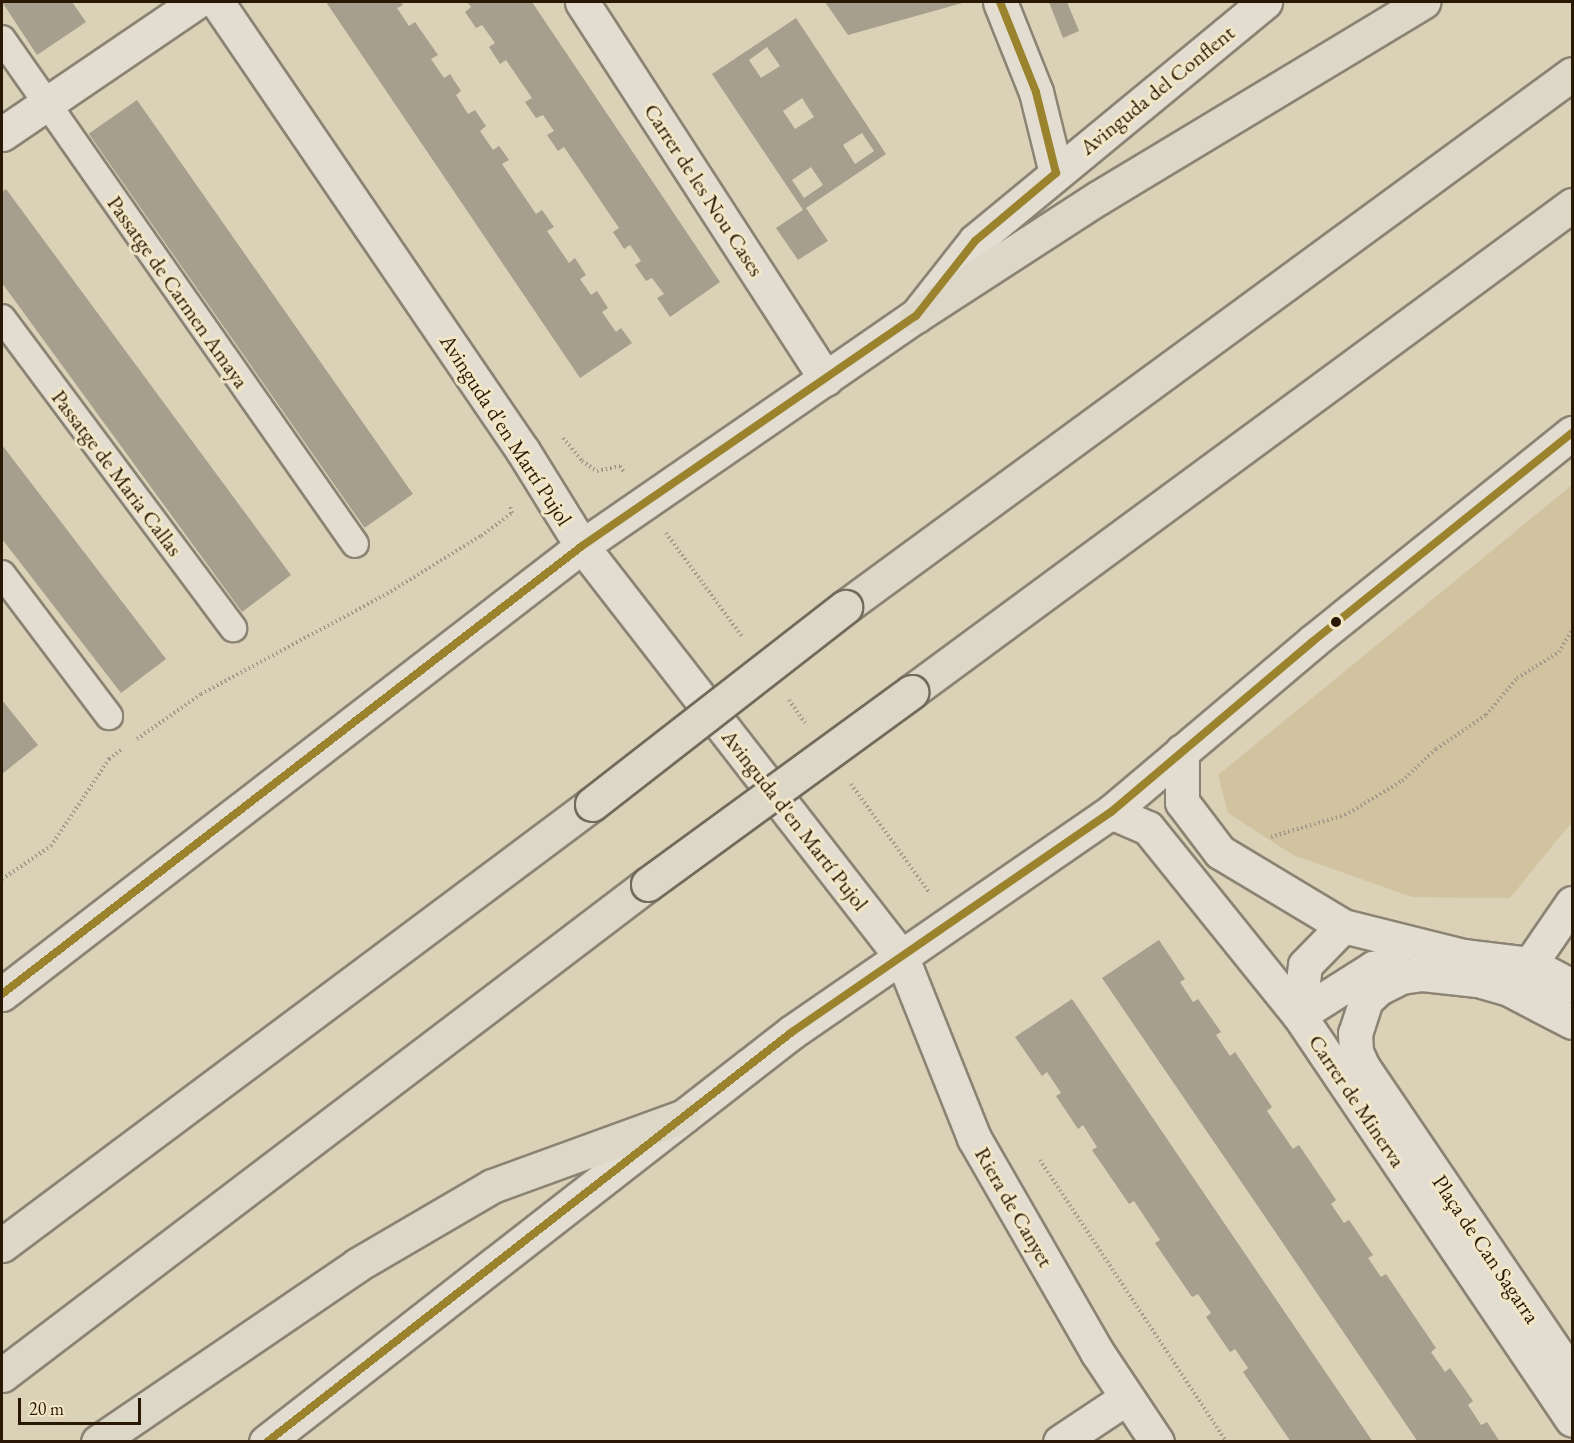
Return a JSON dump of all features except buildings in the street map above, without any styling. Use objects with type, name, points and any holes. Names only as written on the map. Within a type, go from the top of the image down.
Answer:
[{"type":"highway","points":[[916,316],[1108,192],[1423,2]]},
{"type":"highway","points":[[2,1245],[592,804],[845,608],[1572,74]]},
{"type":"highway","points":[[2,1375],[648,884],[1572,205]]},
{"type":"highway","points":[[98,1442],[357,1265],[492,1186],[684,1116]]},
{"type":"street","points":[[2,134],[196,2]]},
{"type":"street","name":"Avinguda d'en Martí Pujol","points":[[217,2],[523,451],[582,546],[902,958]]},
{"type":"street","name":"Carrer de les Nou Cases","points":[[582,2],[826,379]]},
{"type":"street","points":[[1000,2],[1036,93],[1056,173]]},
{"type":"street","name":"Avinguda del Conflent","points":[[2,994],[582,546],[916,316],[975,241],[1265,2]]},
{"type":"street","points":[[266,1442],[792,1032],[1111,812],[1334,624],[1572,433]]},
{"type":"street","points":[[1182,751],[1182,802],[1220,852],[1343,926],[1462,956],[1530,964],[1572,986]]},
{"type":"street","name":"Carrer de Minerva","points":[[1111,812],[1148,828],[1299,1015],[1572,1419]]},
{"type":"street","points":[[1530,964],[1572,903]]},
{"type":"street","points":[[1299,1015],[1305,965],[1343,926]]},
{"type":"street","points":[[1299,1015],[1373,968],[1462,956]]},
{"type":"street","name":"Riera de Canyet","points":[[902,958],[974,1138],[1126,1398],[1156,1442]]},
{"type":"street","name":"Plaça de Can Sagarra","points":[[1572,1022],[1509,989],[1477,980],[1422,974],[1401,977],[1379,988],[1366,1000],[1355,1033],[1356,1052],[1363,1067],[1572,1376]]},
{"type":"street","points":[[1060,1442],[1126,1398]]},
{"type":"lane","name":"Passatge de Carmen Amaya","points":[[2,39],[355,544]]},
{"type":"lane","name":"Passatge de Maria Callas","points":[[2,318],[232,628]]},
{"type":"lane","points":[[2,574],[109,716]]},
{"type":"path","points":[[555,428],[582,461],[597,471],[620,466],[630,482]]},
{"type":"path","points":[[2,879],[51,846],[109,759],[201,694],[383,596],[481,536],[512,513],[509,501]]},
{"type":"path","points":[[666,532],[750,646]]},
{"type":"path","points":[[1263,838],[1344,815],[1402,781],[1436,749],[1486,715],[1517,678],[1559,652],[1572,630]]},
{"type":"path","points":[[784,694],[812,732]]},
{"type":"path","points":[[847,780],[917,875]]},
{"type":"path","points":[[1040,1160],[1227,1442]]},
{"type":"shaded area","points":[[1572,485],[1572,822],[1510,898],[1412,897],[1293,855],[1228,813],[1218,775]]},
{"type":"transit line","points":[[2,994],[582,546],[916,316],[975,241],[1056,173],[1036,92],[1000,2]]},
{"type":"transit line","points":[[267,1442],[792,1032],[1111,812],[1312,642],[1572,433]]}]
